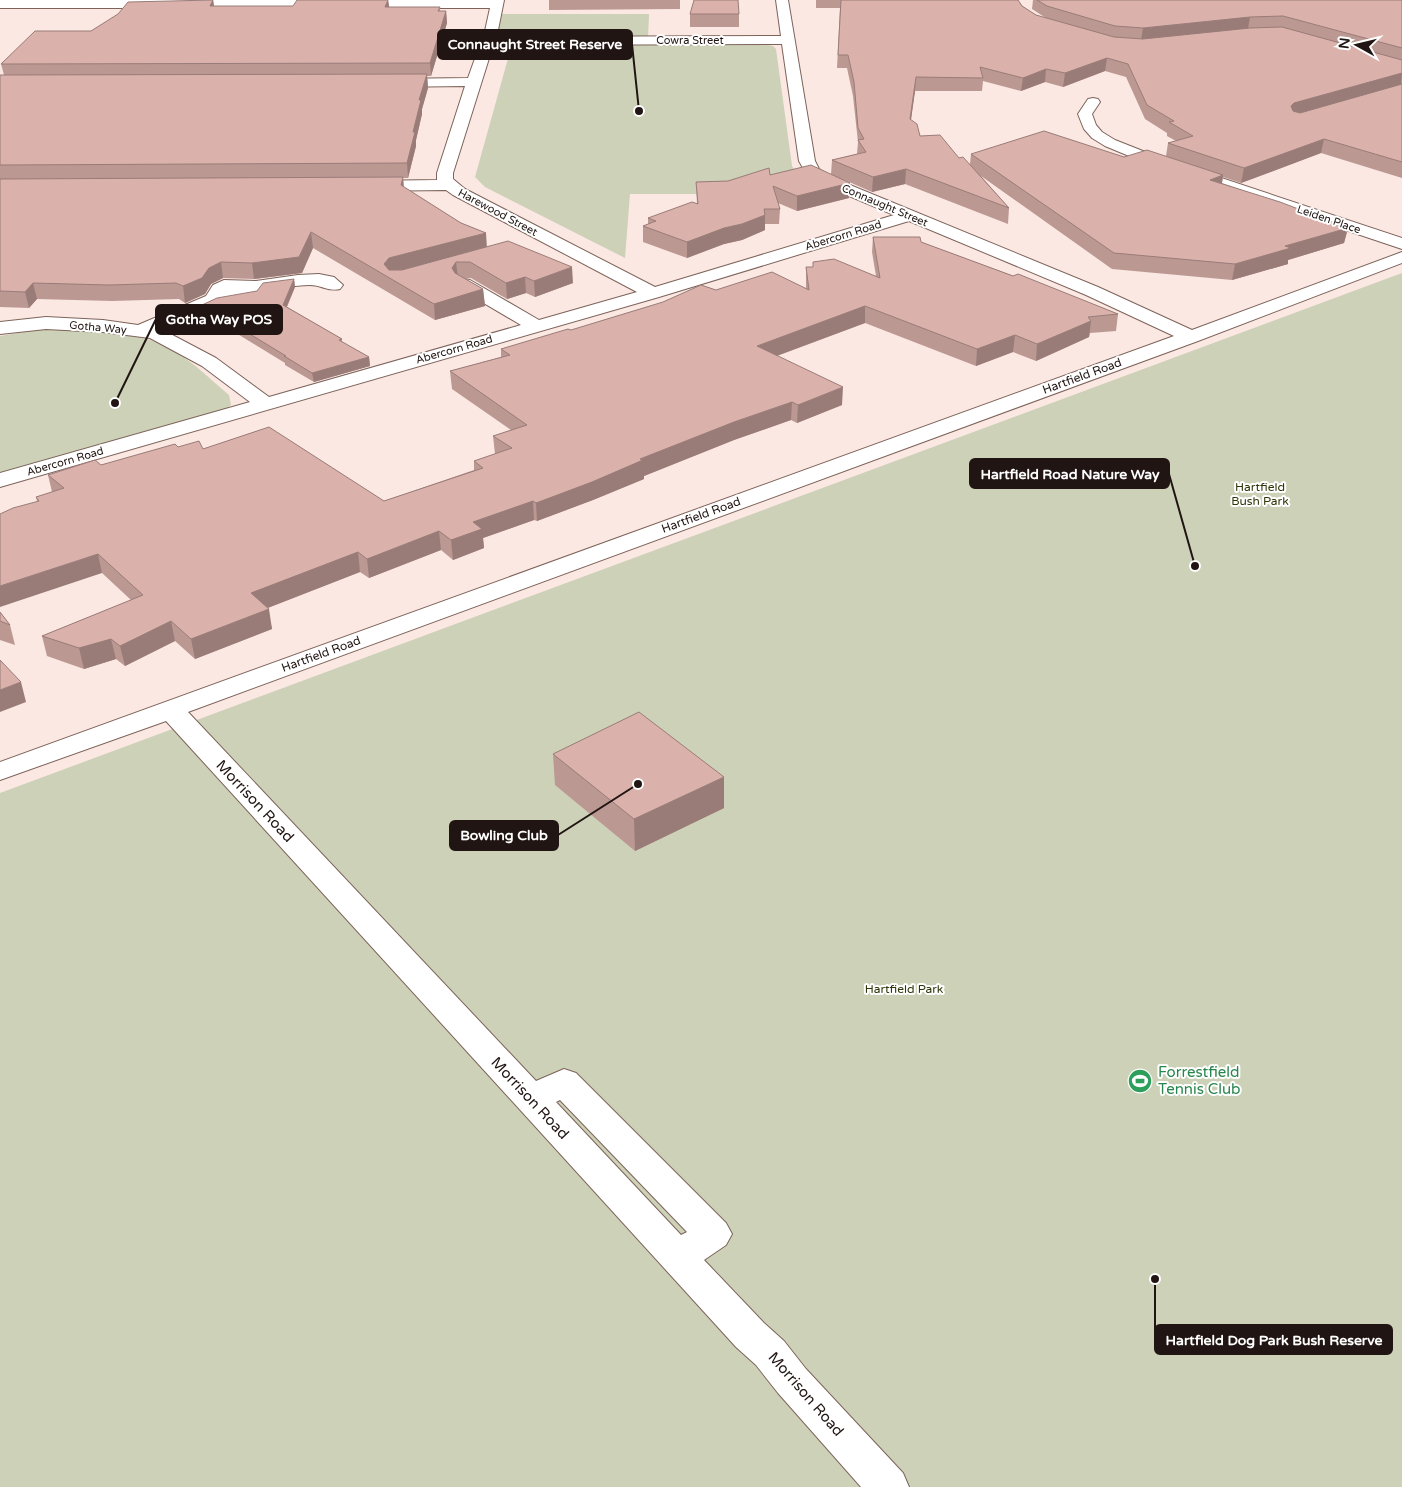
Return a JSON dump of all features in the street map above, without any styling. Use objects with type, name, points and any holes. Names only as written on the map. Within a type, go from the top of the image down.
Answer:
[{"type":"street","name":"Connaught Street","points":[[782,0],[806,161],[813,172],[827,181],[908,216],[1198,334]]},
{"type":"street","points":[[0,4],[497,2],[491,31],[502,41]]},
{"type":"street","name":"Cowra Street","points":[[502,41],[787,40]]},
{"type":"street","name":"Harewood Street","points":[[502,41],[485,50],[473,82],[445,173],[445,181],[518,223],[653,293]]},
{"type":"street","points":[[374,82],[473,82]]},
{"type":"street","name":"Leiden Place","points":[[1093,102],[1085,114],[1089,126],[1097,135],[1110,143],[1152,160],[1402,244]]},
{"type":"street","points":[[349,186],[449,185]]},
{"type":"street","name":"Abercorn Road","points":[[0,480],[653,293],[908,216]]},
{"type":"street","points":[[496,230],[518,223]]},
{"type":"street","points":[[521,247],[550,239]]},
{"type":"street","name":"Hartfield Road","points":[[0,772],[1198,334],[1402,257]]},
{"type":"street","points":[[140,331],[213,300],[219,289],[224,285],[254,286],[317,280],[330,282],[334,285]]},
{"type":"street","points":[[464,284],[536,326]]},
{"type":"street","name":"Gotha Way","points":[[0,328],[46,323],[102,326],[156,333],[209,362],[264,403]]},
{"type":"street","name":"Morrison Road","points":[[171,710],[532,1099],[564,1082],[713,1234],[678,1257],[750,1335],[770,1353],[792,1381],[888,1487]]},
{"type":"green space","points":[[496,14],[649,14],[648,39],[502,41],[491,31]]},
{"type":"green space","points":[[763,44],[773,46],[776,49],[792,166],[798,175],[724,194],[630,194],[625,258],[485,187],[475,177],[509,55],[527,46]]},
{"type":"green space","name":"Hartfield Park","points":[[1402,273],[1402,1487],[0,1487],[0,793]]},
{"type":"green space","points":[[36,330],[108,331],[143,338],[159,344],[182,356],[203,372],[229,395],[231,405],[224,411],[0,476],[0,336]]},
{"type":"building","points":[[213,0],[210,6],[293,6],[297,0],[388,0],[385,7],[440,7],[438,11],[446,11],[430,63],[1,64],[35,31],[91,31],[118,14],[128,2]]},
{"type":"building","points":[[694,0],[738,0],[739,14],[690,14]]},
{"type":"building","points":[[841,0],[1018,0],[1022,6],[1036,15],[1114,37],[1143,39],[1250,28],[1282,27],[1402,60],[1402,73],[1294,103],[1291,106],[1293,111],[1300,113],[1402,84],[1402,162],[1324,139],[1244,168],[1168,143],[1193,136],[1169,122],[1174,121],[1147,105],[1128,64],[1107,58],[1065,73],[1046,69],[1023,78],[980,67],[983,78],[916,77],[910,119],[917,124],[920,136],[940,135],[959,158],[963,157],[1009,208],[906,169],[873,177],[832,160],[866,152],[858,140],[864,139],[858,128],[854,82],[848,55],[838,55]]},
{"type":"building","points":[[1037,0],[1402,0],[1402,48],[1283,16],[1250,17],[1143,28],[1115,26],[1047,6]]},
{"type":"building","points":[[427,74],[419,100],[421,100],[413,132],[415,132],[407,163],[0,165],[0,75]]},
{"type":"building","points":[[1044,131],[1124,157],[1147,150],[1223,175],[1210,180],[1280,202],[1348,228],[1285,246],[1291,248],[1235,264],[1114,253],[971,154]]},
{"type":"building","points":[[811,165],[850,183],[797,196],[773,186],[780,209],[764,209],[765,215],[687,242],[643,226],[656,221],[648,218],[692,202],[698,204],[696,182],[728,181],[769,168],[770,175]]},
{"type":"building","points":[[403,177],[401,185],[461,223],[486,233],[389,258],[384,264],[389,270],[402,270],[508,241],[572,267],[534,281],[525,277],[506,283],[470,262],[456,262],[452,268],[455,273],[483,289],[434,304],[311,232],[299,257],[252,263],[221,262],[209,268],[202,278],[183,286],[176,283],[109,285],[33,283],[25,292],[0,291],[0,179]]},
{"type":"building","points":[[873,237],[920,237],[921,242],[1013,276],[1018,274],[1118,314],[1088,317],[1091,321],[1037,344],[1015,335],[977,349],[865,306],[757,346],[843,387],[798,405],[792,402],[734,422],[640,459],[643,460],[592,482],[536,503],[533,501],[473,522],[482,529],[451,540],[439,531],[367,559],[358,552],[251,593],[269,609],[191,639],[171,621],[120,646],[111,639],[79,648],[42,636],[143,595],[98,554],[0,586],[0,514],[13,508],[39,501],[36,497],[64,488],[48,475],[95,460],[101,465],[175,444],[178,447],[199,441],[203,449],[269,427],[384,501],[483,468],[474,461],[512,448],[493,436],[527,425],[450,371],[510,355],[501,349],[663,302],[701,285],[716,290],[772,272],[809,290],[806,267],[813,267],[813,262],[834,259],[880,278]]},
{"type":"building","points":[[294,279],[283,305],[369,357],[312,373],[202,305],[217,298],[257,291],[263,283]]},
{"type":"building","points":[[0,612],[10,625],[0,621]]},
{"type":"building","points":[[0,660],[21,682],[0,690]]},
{"type":"building","points":[[639,712],[724,777],[634,819],[553,754]]},
{"type":"place","name":"Connaught Street Reserve","points":[[639,111]]},
{"type":"place","name":"Gotha Way POS","points":[[115,403]]},
{"type":"place","name":"Hartfield Road Nature Way","points":[[1195,566]]},
{"type":"place","name":"Bowling Club","points":[[638,784]]},
{"type":"place","name":"Forrestfield Tennis Club","points":[[1140,1081]]},
{"type":"place","name":"Hartfield Dog Park Bush Reserve","points":[[1155,1279]]},
{"type":"park label","name":"Hartfield Bush Park","points":[[1260,494]]}]
